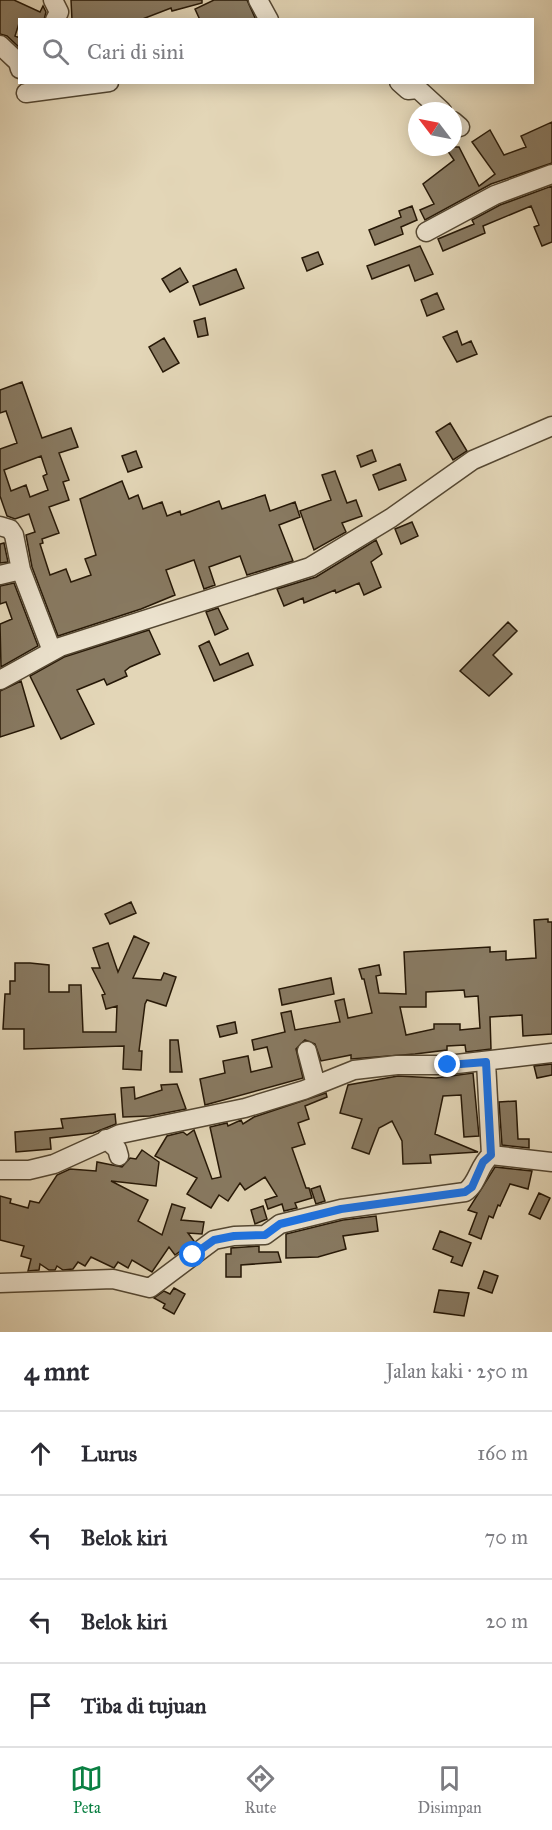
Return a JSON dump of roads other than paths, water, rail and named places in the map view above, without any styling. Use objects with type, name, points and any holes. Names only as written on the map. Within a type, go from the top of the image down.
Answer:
[{"type":"street","points":[[53,0],[59,12],[56,18]]},
{"type":"street","points":[[258,0],[268,18]]},
{"type":"street","points":[[0,45],[18,63]]},
{"type":"street","points":[[29,93],[94,84]]},
{"type":"street","points":[[401,84],[408,90],[418,89],[432,102]]},
{"type":"street","points":[[426,232],[495,195],[552,174]]},
{"type":"street","points":[[0,680],[52,651],[310,567],[391,518],[473,460],[552,426]]},
{"type":"street","points":[[0,526],[10,529],[14,535],[21,570],[52,651]]},
{"type":"street","points":[[0,575],[21,570]]},
{"type":"street","points":[[307,1051],[316,1084]]},
{"type":"street","points":[[0,1170],[29,1170],[54,1164],[105,1139],[246,1108],[354,1070],[397,1065],[486,1062],[552,1053]]},
{"type":"street","points":[[486,1062],[491,1155]]},
{"type":"street","points":[[105,1139],[117,1149],[119,1156]]},
{"type":"street","points":[[0,1282],[113,1279],[150,1288],[214,1240],[234,1236],[265,1235],[280,1224],[341,1209],[465,1192],[472,1187],[483,1162],[491,1155],[552,1162]]}]
